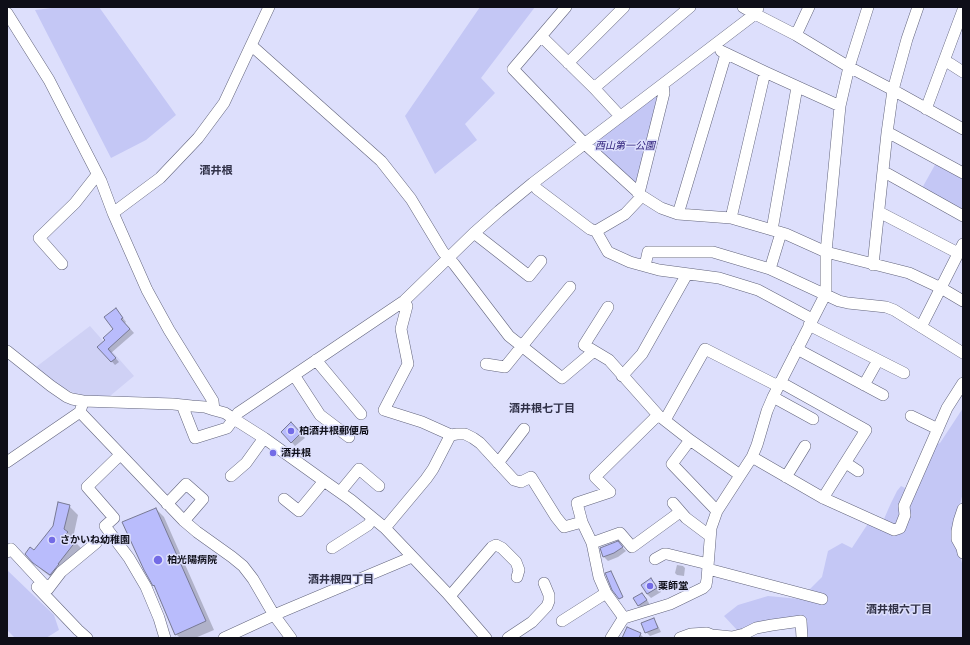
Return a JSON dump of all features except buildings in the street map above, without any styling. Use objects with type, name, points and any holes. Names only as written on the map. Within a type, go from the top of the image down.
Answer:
[{"type":"street","points":[[113,213],[160,178],[198,138],[224,104],[269,7]]},
{"type":"street","points":[[566,7],[513,69],[585,144],[639,194],[661,208],[678,214],[731,218],[776,232],[826,252],[909,273],[941,288],[963,301]]},
{"type":"street","points":[[568,63],[624,7]]},
{"type":"street","points":[[594,88],[690,7]]},
{"type":"street","points":[[743,7],[757,10],[849,67],[963,129]]},
{"type":"street","points":[[796,35],[809,7]]},
{"type":"street","points":[[611,638],[624,618],[670,604],[704,588],[706,585],[711,528],[717,511],[752,457],[757,445],[766,411],[823,299],[826,296],[826,252],[840,106],[849,67],[868,7]]},
{"type":"street","points":[[873,265],[893,90],[907,39],[918,7]]},
{"type":"street","points":[[182,405],[195,438],[226,428],[238,413],[404,301],[474,232],[499,211],[757,10]]},
{"type":"street","points":[[7,13],[48,80],[101,181],[113,213],[147,290],[169,330],[213,401],[214,410]]},
{"type":"street","points":[[926,109],[962,13]]},
{"type":"street","points":[[541,36],[620,116]]},
{"type":"street","points":[[713,45],[726,54],[840,106]]},
{"type":"street","points":[[252,46],[381,161],[411,200],[443,252],[454,264],[509,336],[562,378],[594,351]]},
{"type":"street","points":[[678,214],[726,54]]},
{"type":"street","points":[[944,61],[963,72]]},
{"type":"street","points":[[731,218],[765,72]]},
{"type":"street","points":[[596,231],[625,214],[639,194],[664,93],[663,84]]},
{"type":"street","points":[[770,269],[796,87]]},
{"type":"street","points":[[887,133],[963,173]]},
{"type":"street","points":[[883,174],[888,174],[963,216]]},
{"type":"street","points":[[62,264],[39,238],[74,203],[97,175]]},
{"type":"street","points":[[533,183],[537,188],[590,229],[596,231],[608,252],[630,262],[659,270],[719,278],[758,290],[811,322],[904,373]]},
{"type":"street","points":[[879,212],[961,248],[921,327]]},
{"type":"street","points":[[474,232],[529,276],[541,261]]},
{"type":"street","points":[[646,266],[648,252],[713,252],[770,269],[826,296],[848,304],[891,308],[963,353]]},
{"type":"street","points":[[622,376],[642,354],[687,274]]},
{"type":"street","points":[[486,364],[505,367],[523,347],[570,287]]},
{"type":"street","points":[[404,301],[407,306],[401,329],[408,364],[384,410],[422,422],[451,435],[465,434],[473,438],[480,443],[514,480],[521,482],[531,476],[556,517],[564,527],[582,522]]},
{"type":"street","points":[[608,307],[584,345],[609,360],[661,417],[690,440],[740,475]]},
{"type":"street","points":[[798,349],[883,395]]},
{"type":"street","points":[[624,618],[606,593],[599,577],[592,543],[582,522],[577,503],[610,492],[595,477],[661,417],[705,350],[779,384],[866,430],[823,498]]},
{"type":"street","points":[[7,352],[51,386],[67,397],[78,401],[182,405],[205,408],[224,413],[264,438],[340,492],[385,528],[450,596],[486,638]]},
{"type":"street","points":[[316,360],[361,414]]},
{"type":"street","points":[[864,385],[878,360]]},
{"type":"street","points":[[294,375],[320,415],[349,437]]},
{"type":"street","points":[[752,457],[823,498],[894,530],[900,528],[905,515],[904,506],[947,408],[963,384]]},
{"type":"street","points":[[773,397],[813,419]]},
{"type":"street","points":[[7,462],[80,412],[83,401]]},
{"type":"street","points":[[80,412],[184,521],[243,566],[253,579],[274,616],[291,638]]},
{"type":"street","points":[[911,416],[938,429]]},
{"type":"street","points":[[498,463],[524,429]]},
{"type":"street","points":[[385,528],[426,479],[451,435]]},
{"type":"street","points":[[231,476],[246,463],[264,438]]},
{"type":"street","points":[[690,440],[672,464],[717,511]]},
{"type":"street","points":[[786,477],[805,446]]},
{"type":"street","points":[[120,455],[87,486],[114,518],[105,526],[129,558],[146,587],[159,618],[165,638]]},
{"type":"street","points":[[846,463],[858,471]]},
{"type":"street","points":[[340,492],[359,469],[379,486]]},
{"type":"street","points":[[284,499],[299,511],[324,481]]},
{"type":"street","points":[[167,504],[186,484],[203,499],[184,521]]},
{"type":"street","points":[[592,543],[620,533],[632,547],[677,508],[686,518],[710,536]]},
{"type":"street","points":[[963,509],[957,531],[963,553]]},
{"type":"street","points":[[332,548],[368,525],[373,518]]},
{"type":"street","points":[[45,592],[61,572],[96,543]]},
{"type":"street","points":[[450,596],[492,547],[496,545],[502,548],[516,562],[519,570],[517,577]]},
{"type":"street","points":[[7,552],[11,549],[45,592],[78,630],[87,638]]},
{"type":"street","points":[[655,559],[664,554],[668,554],[708,567],[822,599]]},
{"type":"street","points":[[7,556],[45,592]]},
{"type":"street","points":[[224,638],[412,557]]},
{"type":"street","points":[[508,638],[532,622],[547,606],[549,595],[544,583]]},
{"type":"street","points":[[562,620],[606,593]]},
{"type":"street","points":[[680,638],[691,634],[706,633],[712,636],[732,637],[744,634],[756,628],[800,621],[802,638]]},
{"type":"shaded area","points":[[90,326],[134,376],[110,396],[87,396],[76,394],[55,383],[36,367]]},
{"type":"green space","points":[[60,7],[99,7],[176,115],[146,140],[111,158],[35,10]]},
{"type":"green space","points":[[480,7],[535,7],[481,78],[495,93],[465,124],[477,140],[435,174],[405,116]]},
{"type":"green space","name":"西山第一公園","points":[[659,92],[637,184],[594,146],[594,142]]},
{"type":"green space","points":[[936,163],[963,178],[963,211],[921,190]]},
{"type":"green space","points":[[963,408],[963,493],[955,521],[959,552],[963,567],[963,638],[807,638],[806,623],[737,630],[724,616],[738,605],[768,596],[800,599],[822,577],[828,551],[842,543],[852,548],[869,522],[880,528],[897,491],[901,486],[913,492],[934,445],[940,443]]},
{"type":"green space","points":[[7,570],[54,615],[59,630],[46,638],[15,638],[7,630]]},
{"type":"place","name":"柏酒井根郵便局","points":[[291,431]]},
{"type":"place","name":"酒井根","points":[[273,453]]},
{"type":"place","name":"さかいね幼稚園","points":[[52,540]]},
{"type":"place","name":"柏光陽病院","points":[[158,560]]},
{"type":"place","name":"薬師堂","points":[[650,586]]},
{"type":"district","name":"酒井根","points":[[216,171]]},
{"type":"district","name":"酒井根七丁目","points":[[542,409]]},
{"type":"district","name":"酒井根四丁目","points":[[341,580]]},
{"type":"district","name":"酒井根六丁目","points":[[899,610]]}]
